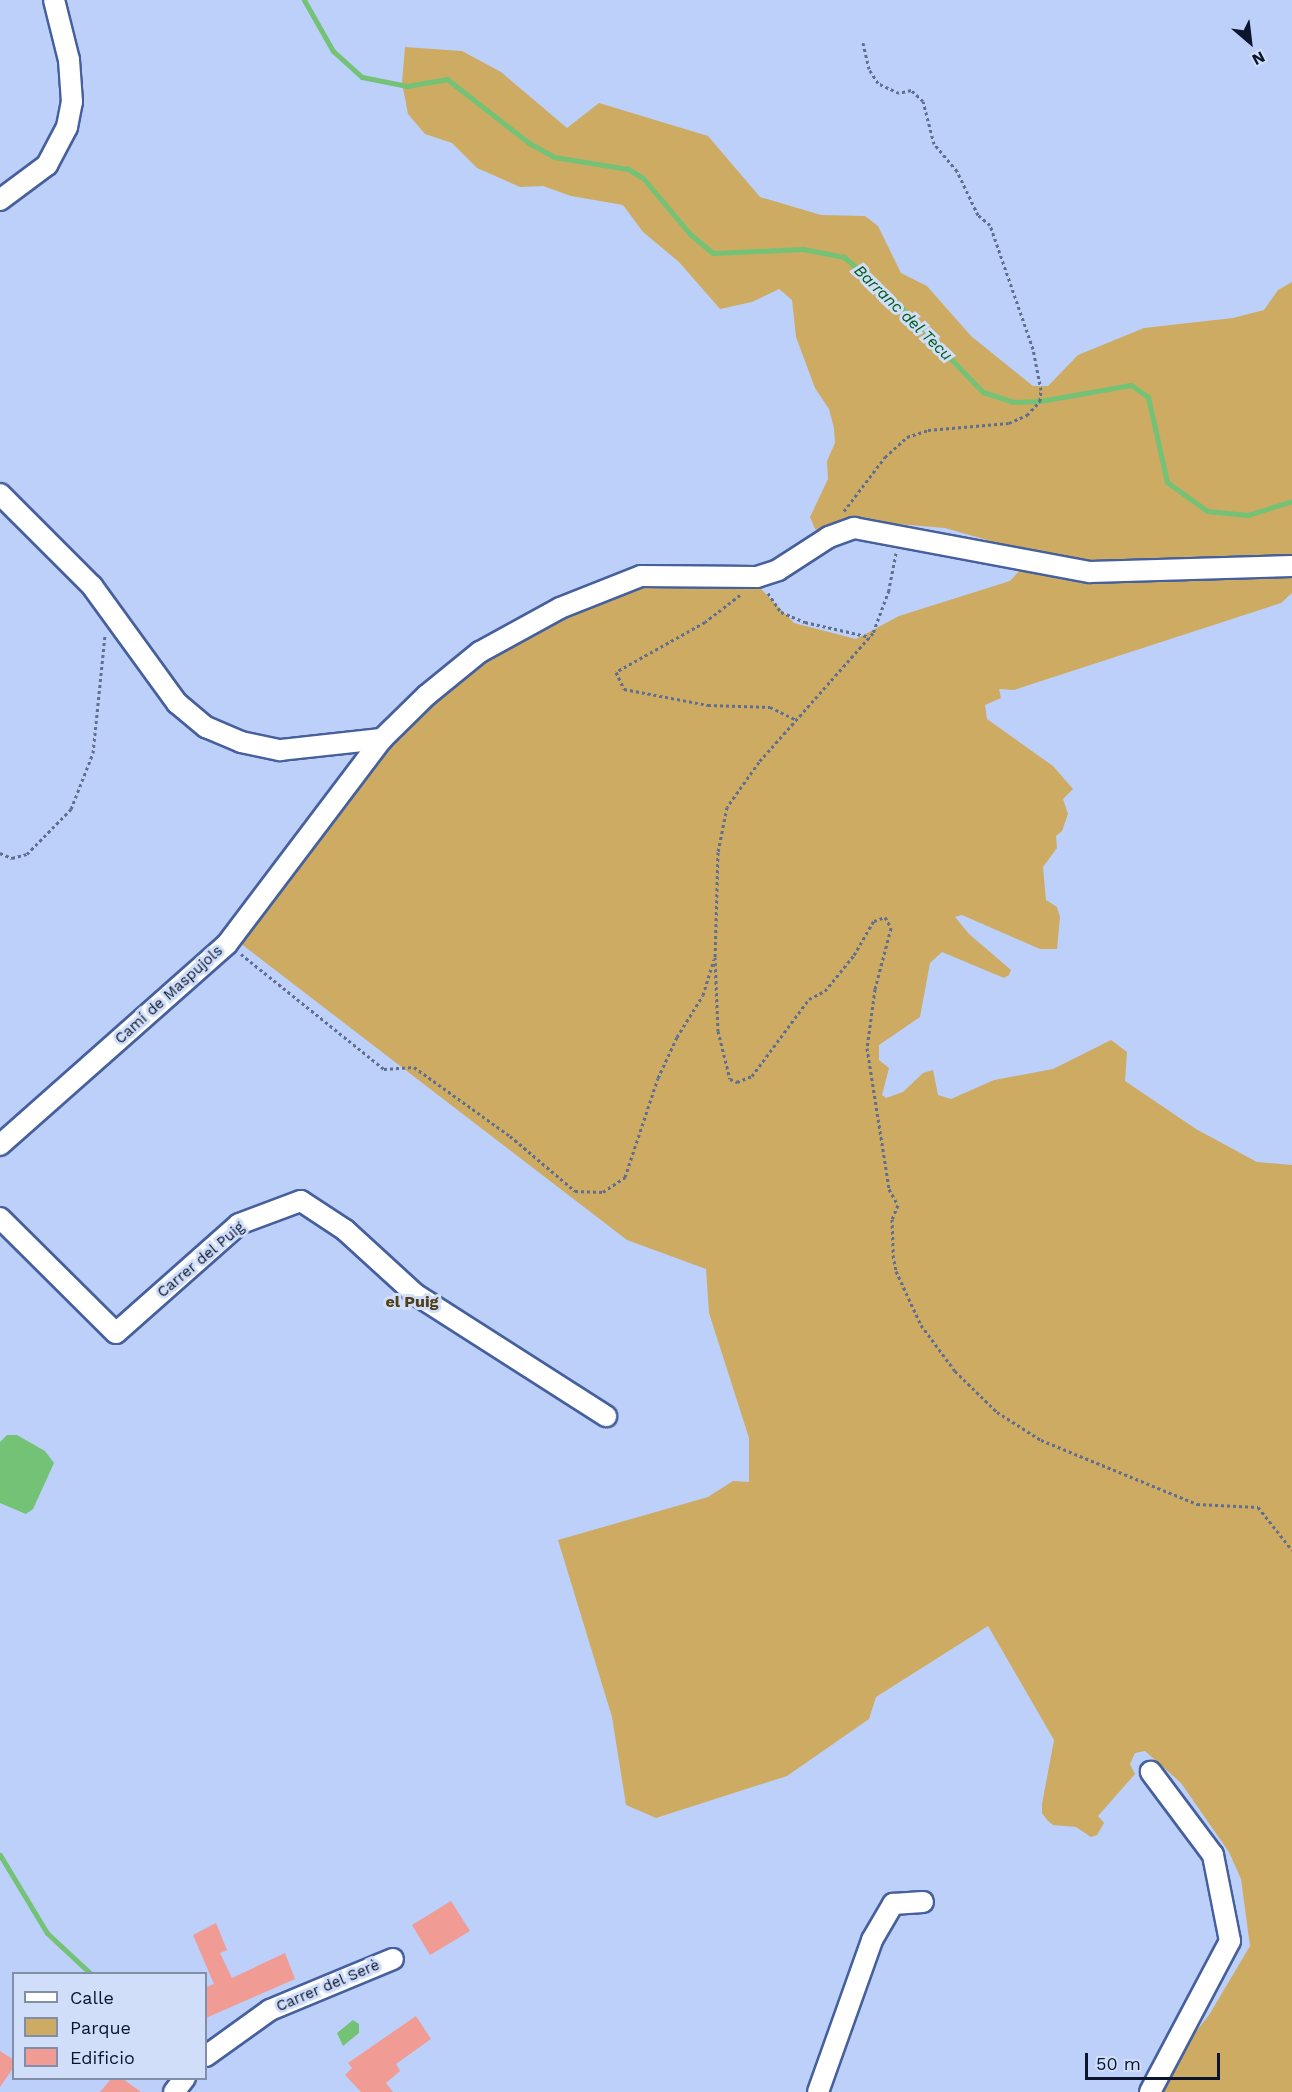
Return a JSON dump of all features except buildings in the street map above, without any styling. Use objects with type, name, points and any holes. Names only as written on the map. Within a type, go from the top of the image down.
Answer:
[{"type":"street","points":[[0,200],[47,165],[67,128],[72,102],[69,60],[54,0]]},
{"type":"street","points":[[0,494],[106,604],[177,703],[206,726],[241,742],[280,750],[382,739]]},
{"type":"street","points":[[770,573],[854,528],[900,534],[1090,572],[1292,566]]},
{"type":"street","name":"Camí de Maspujols","points":[[0,1145],[227,944],[382,739],[480,651],[560,608],[641,576],[729,579],[770,573]]},
{"type":"street","name":"Carrer del Puig","points":[[0,1218],[116,1333],[239,1224],[301,1201],[345,1230],[415,1294],[606,1416]]},
{"type":"street","points":[[1150,2092],[1230,1941],[1213,1855],[1152,1772]]},
{"type":"street","points":[[818,2092],[872,1940],[892,1904],[923,1902]]},
{"type":"street","name":"Carrer del Serè","points":[[207,2055],[270,2010],[393,1959]]},
{"type":"street","points":[[174,2092],[184,2080]]},
{"type":"path","points":[[842,533],[839,523],[847,503],[907,437],[928,430],[1009,423],[1026,415],[1040,401],[1041,390],[1033,349],[990,225],[978,214],[957,171],[934,144],[923,101],[911,90],[899,93],[878,83],[870,69],[863,44]]},
{"type":"path","points":[[900,534],[889,590],[870,637],[795,719],[727,807],[718,852],[714,957],[718,1030],[730,1079],[736,1082],[752,1076],[808,999],[825,991],[854,955],[874,921],[885,917],[891,928],[875,989],[867,1048],[889,1189],[898,1205],[892,1219],[893,1255],[921,1325],[955,1371],[988,1404],[1041,1440],[1197,1504],[1258,1507],[1292,1550]]},
{"type":"path","points":[[770,573],[760,581],[781,612],[806,622],[870,637]]},
{"type":"path","points":[[742,594],[705,622],[616,672],[624,689],[708,705],[770,707],[795,719]]},
{"type":"path","points":[[0,853],[12,858],[27,854],[71,809],[93,753],[106,604]]},
{"type":"path","points":[[227,944],[384,1069],[414,1067],[510,1136],[575,1191],[603,1192],[626,1177],[658,1078],[677,1037],[703,995],[714,957]]},
{"type":"green space","points":[[405,47],[462,51],[501,72],[567,128],[599,103],[708,136],[760,197],[821,215],[865,216],[878,226],[901,273],[927,286],[971,336],[1033,386],[1048,386],[1078,355],[1144,328],[1233,318],[1264,310],[1278,290],[1292,282],[1292,557],[1091,564],[1040,555],[945,528],[863,521],[822,533],[815,529],[810,517],[828,479],[827,461],[835,443],[834,428],[829,409],[815,388],[796,337],[792,300],[779,289],[752,302],[720,309],[679,262],[643,232],[623,205],[571,196],[543,186],[520,187],[477,168],[452,143],[425,134],[408,114],[402,83]]},
{"type":"green space","points":[[1020,570],[1077,580],[1234,570],[1271,579],[1292,576],[1292,593],[1281,603],[1014,690],[999,689],[1001,698],[985,705],[987,719],[1053,766],[1073,789],[1063,799],[1068,814],[1062,831],[1056,836],[1057,848],[1043,867],[1046,900],[1057,907],[1060,917],[1057,949],[1040,949],[962,915],[955,917],[969,934],[1011,970],[1009,975],[1004,978],[942,952],[930,963],[920,1017],[879,1045],[879,1060],[889,1068],[882,1095],[886,1098],[903,1092],[923,1073],[933,1070],[938,1095],[951,1099],[994,1080],[1053,1069],[1111,1040],[1127,1052],[1125,1081],[1196,1129],[1257,1162],[1292,1165],[1292,2092],[1157,2092],[1173,2061],[1209,2015],[1250,1946],[1241,1879],[1229,1852],[1181,1783],[1145,1751],[1135,1753],[1130,1764],[1135,1774],[1098,1816],[1104,1823],[1097,1835],[1091,1837],[1076,1827],[1053,1825],[1047,1820],[1042,1813],[1042,1804],[1054,1740],[988,1626],[876,1697],[869,1719],[787,1776],[656,1818],[626,1805],[612,1717],[558,1540],[708,1497],[733,1481],[749,1482],[749,1438],[709,1313],[706,1269],[627,1240],[236,940],[396,733],[486,656],[566,616],[644,584],[758,586],[794,623],[856,639],[899,616],[1010,581]]},
{"type":"shaded area","points":[[7,1435],[17,1435],[45,1451],[54,1463],[33,1509],[26,1514],[0,1503],[0,1442]]},
{"type":"shaded area","points":[[353,2020],[359,2024],[359,2033],[343,2046],[337,2033]]},
{"type":"waterway","name":"Barranc del Tecu","points":[[304,0],[333,51],[362,77],[407,86],[447,79],[529,143],[554,157],[628,169],[643,178],[690,234],[713,253],[803,249],[844,257],[897,303],[983,392],[1013,402],[1040,401],[1131,385],[1148,397],[1167,482],[1207,511],[1248,515],[1292,501]]},
{"type":"waterway","points":[[0,1855],[47,1933],[89,1972]]},
{"type":"district","name":"el Puig","points":[[412,1302]]}]
